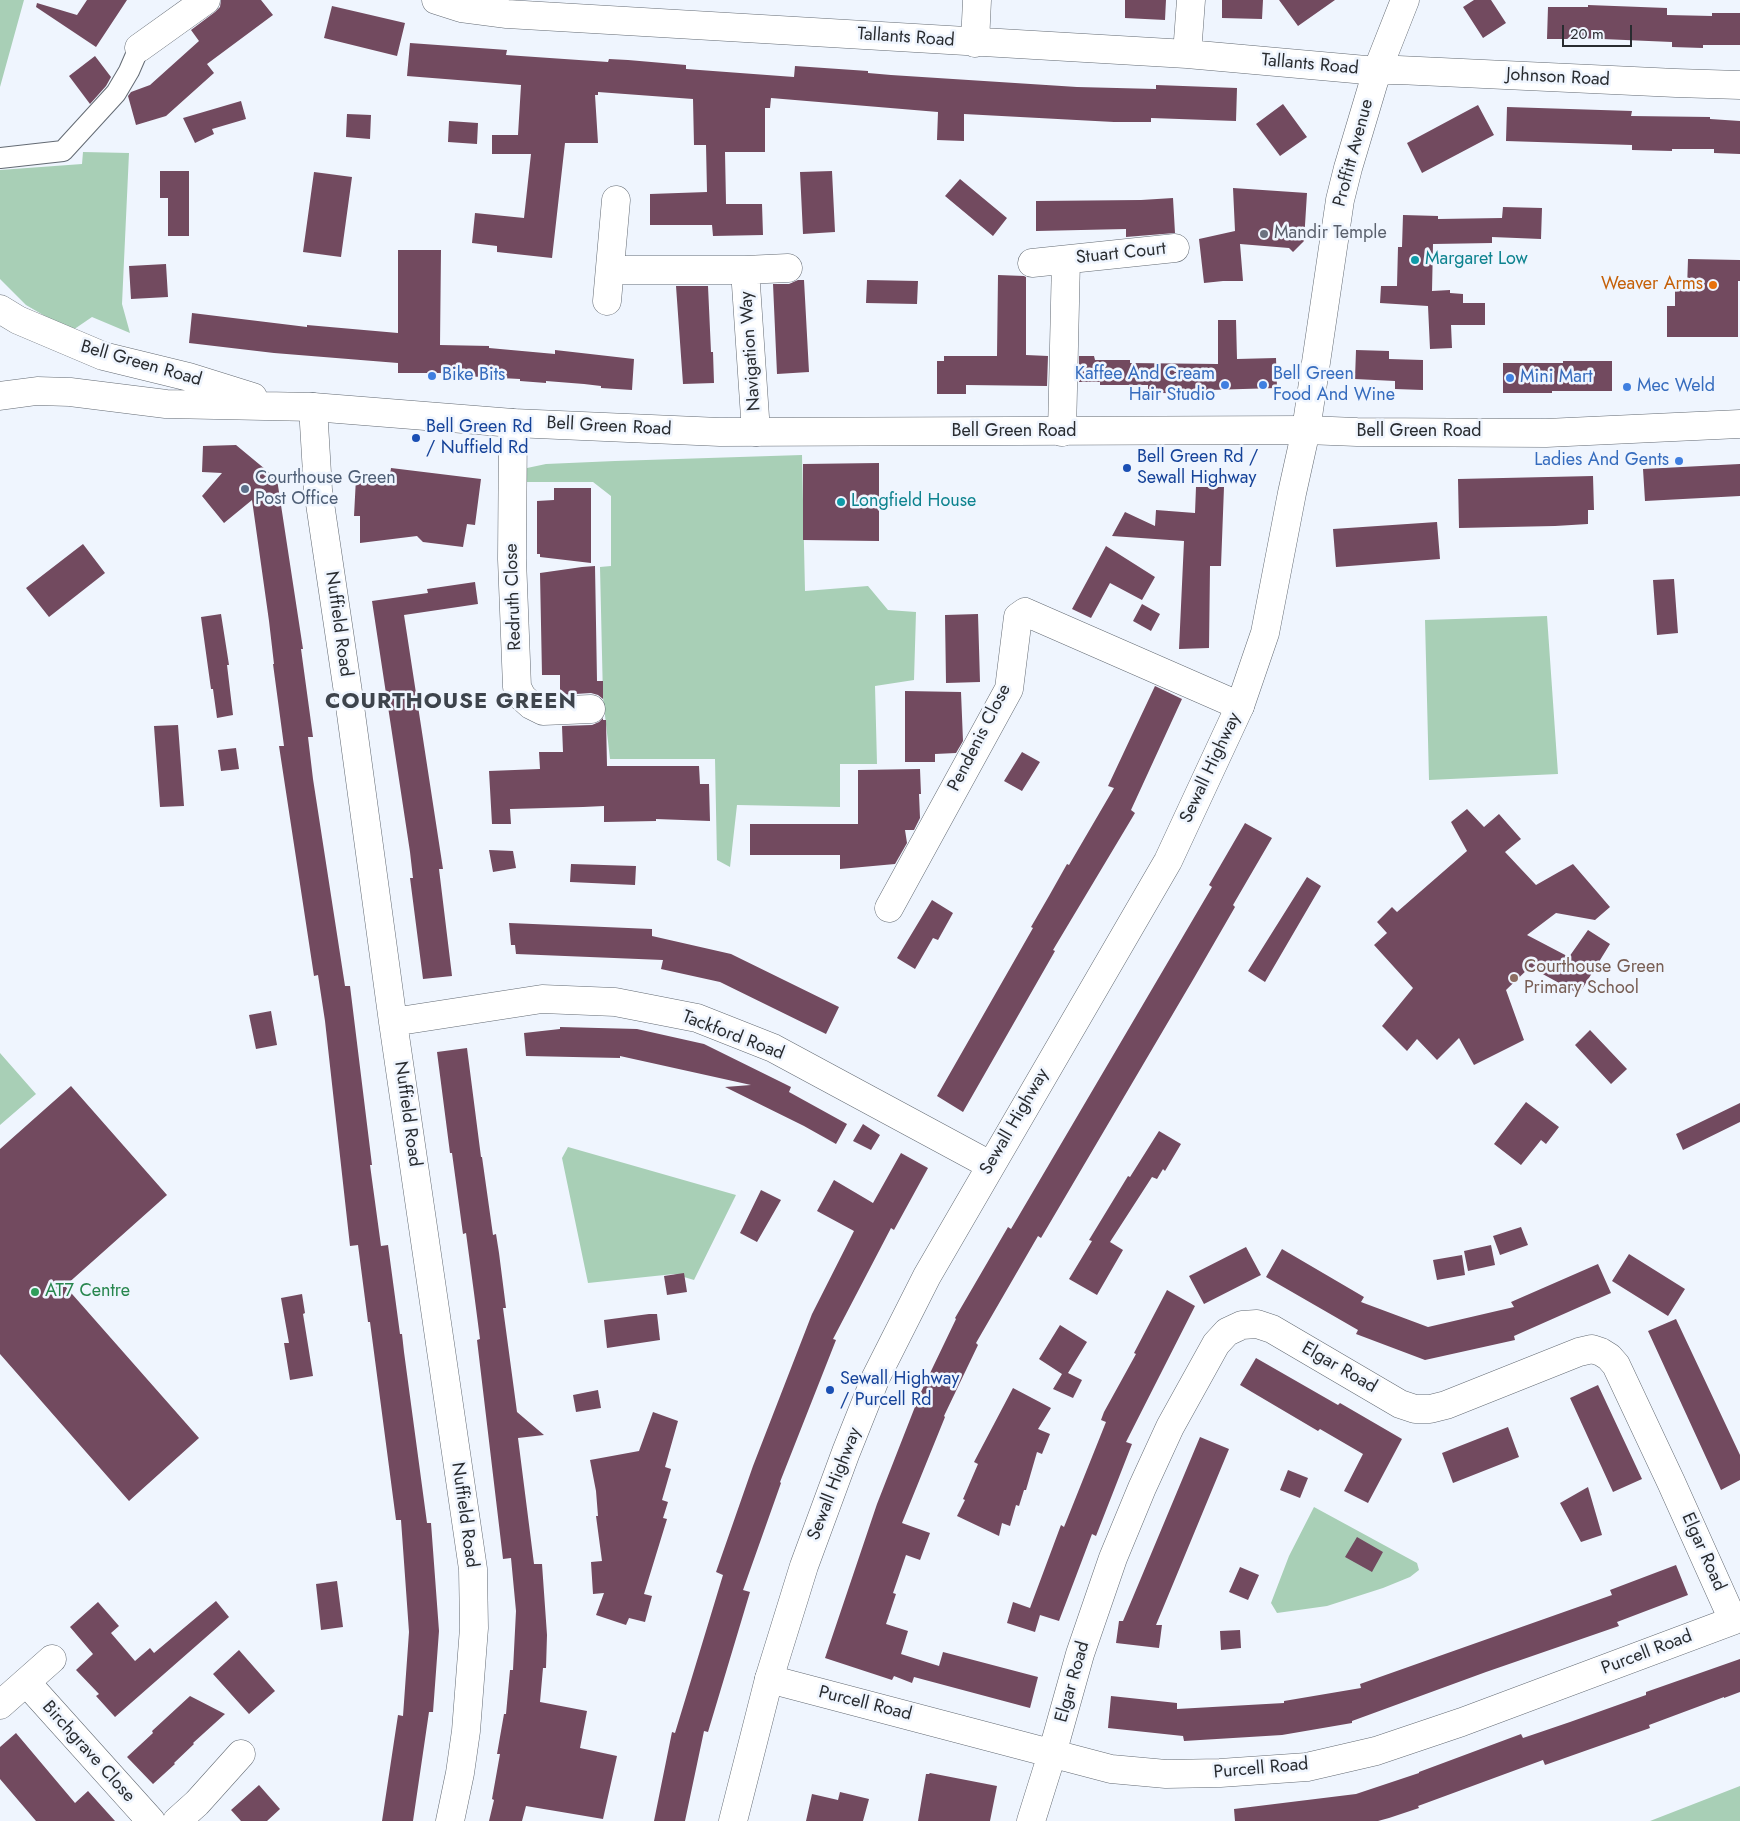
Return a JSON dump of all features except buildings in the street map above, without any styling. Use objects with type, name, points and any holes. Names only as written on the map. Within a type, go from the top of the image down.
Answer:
[{"type":"street","points":[[0,158],[63,151],[116,93],[129,71],[139,48],[206,0]]},
{"type":"street","name":"Tallants Road","points":[[436,0],[461,8],[507,14],[1187,54],[1377,71]]},
{"type":"street","points":[[975,43],[977,0]]},
{"type":"street","points":[[1187,54],[1190,0]]},
{"type":"street","name":"Proffitt Avenue","points":[[1306,430],[1340,200],[1357,134],[1377,71],[1405,0]]},
{"type":"street","name":"Johnson Road","points":[[1377,71],[1398,70],[1740,85]]},
{"type":"street","points":[[607,301],[616,200]]},
{"type":"street","name":"Stuart Court","points":[[1032,263],[1175,248]]},
{"type":"street","name":"Stuart Court","points":[[1062,432],[1066,260]]},
{"type":"street","name":"Navigation Way","points":[[610,270],[745,270],[788,268]]},
{"type":"street","name":"Navigation Way","points":[[745,270],[756,432]]},
{"type":"street","name":"Bell Green Road","points":[[0,308],[18,320],[103,356],[301,407]]},
{"type":"street","name":"Bell Green Road","points":[[0,396],[37,391],[70,392],[166,404],[301,407],[513,423],[720,432],[1306,430],[1357,432],[1546,432],[1740,424]]},
{"type":"street","name":"Nuffield Road","points":[[301,407],[318,490],[349,699],[393,1022],[473,1569],[474,1628],[466,1731],[450,1821]]},
{"type":"street","name":"Redruth Close","points":[[513,423],[512,559],[517,687],[522,697],[531,706],[543,711],[591,709]]},
{"type":"street","name":"Sewall Highway","points":[[733,1821],[769,1679],[804,1566],[876,1377],[926,1276],[1168,860],[1240,706],[1264,633],[1306,430]]},
{"type":"street","name":"Pendenis Close","points":[[889,908],[1009,689],[1018,617],[1025,612],[1240,706]]},
{"type":"street","name":"Tackford Road","points":[[393,1022],[542,999],[615,1002],[697,1018],[772,1048],[990,1165]]},
{"type":"street","name":"Elgar Road","points":[[1032,1821],[1080,1654],[1114,1558],[1142,1488],[1170,1427],[1216,1344],[1227,1332],[1242,1325],[1257,1324],[1272,1329],[1400,1404],[1415,1408],[1430,1409],[1446,1405],[1579,1352],[1592,1349],[1601,1352],[1616,1365],[1736,1619]]},
{"type":"street","name":"Purcell Road","points":[[769,1679],[1111,1769],[1166,1774],[1220,1773],[1307,1767],[1376,1751],[1453,1725],[1736,1619]]},
{"type":"street","points":[[0,1705],[52,1659]]},
{"type":"street","name":"Birchgrave Close","points":[[26,1682],[151,1821]]},
{"type":"street","points":[[178,1821],[197,1803],[241,1754]]},
{"type":"green space","points":[[0,0],[24,0],[0,87]]},
{"type":"green space","points":[[83,152],[129,153],[122,304],[130,333],[92,317],[73,330],[26,305],[0,279],[0,170],[82,164]]},
{"type":"green space","points":[[802,455],[805,591],[868,586],[888,610],[916,612],[914,680],[875,686],[877,764],[840,764],[840,807],[737,805],[730,867],[717,860],[715,759],[610,759],[603,698],[600,567],[611,566],[611,496],[593,482],[526,482],[527,468],[546,464]]},
{"type":"green space","points":[[1547,616],[1558,774],[1429,780],[1425,620]]},
{"type":"green space","points":[[0,1053],[36,1094],[0,1125]]},
{"type":"green space","points":[[568,1147],[736,1195],[694,1280],[674,1274],[588,1283],[562,1158]]},
{"type":"green space","points":[[1314,1507],[1417,1563],[1419,1570],[1410,1577],[1383,1588],[1327,1606],[1277,1613],[1271,1603],[1289,1556]]},
{"type":"green space","points":[[1740,1786],[1740,1821],[1650,1821]]},
{"type":"place","name":"Mandir Temple","points":[[1264,234]]},
{"type":"place","name":"Margaret Low","points":[[1415,260]]},
{"type":"place","name":"Weaver Arms","points":[[1713,285]]},
{"type":"place","name":"Bike Bits","points":[[432,376]]},
{"type":"place","name":"Mini Mart","points":[[1510,378]]},
{"type":"place","name":"Kaffee And Cream Hair Studio","points":[[1225,385]]},
{"type":"place","name":"Bell Green Food And Wine","points":[[1263,385]]},
{"type":"place","name":"Mec Weld","points":[[1627,387]]},
{"type":"place","name":"Bell Green Rd / Nuffield Rd","points":[[416,438]]},
{"type":"place","name":"Ladies And Gents","points":[[1679,461]]},
{"type":"place","name":"Bell Green Rd / Sewall Highway","points":[[1127,468]]},
{"type":"place","name":"Courthouse Green Post Office","points":[[245,489]]},
{"type":"place","name":"Longfield House","points":[[841,502]]},
{"type":"place","name":"Courthouse Green Primary School","points":[[1514,978]]},
{"type":"place","name":"AT7 Centre","points":[[35,1292]]},
{"type":"place","name":"Sewall Highway / Purcell Rd","points":[[830,1390]]},
{"type":"district","name":"COURTHOUSE GREEN","points":[[451,703]]}]
